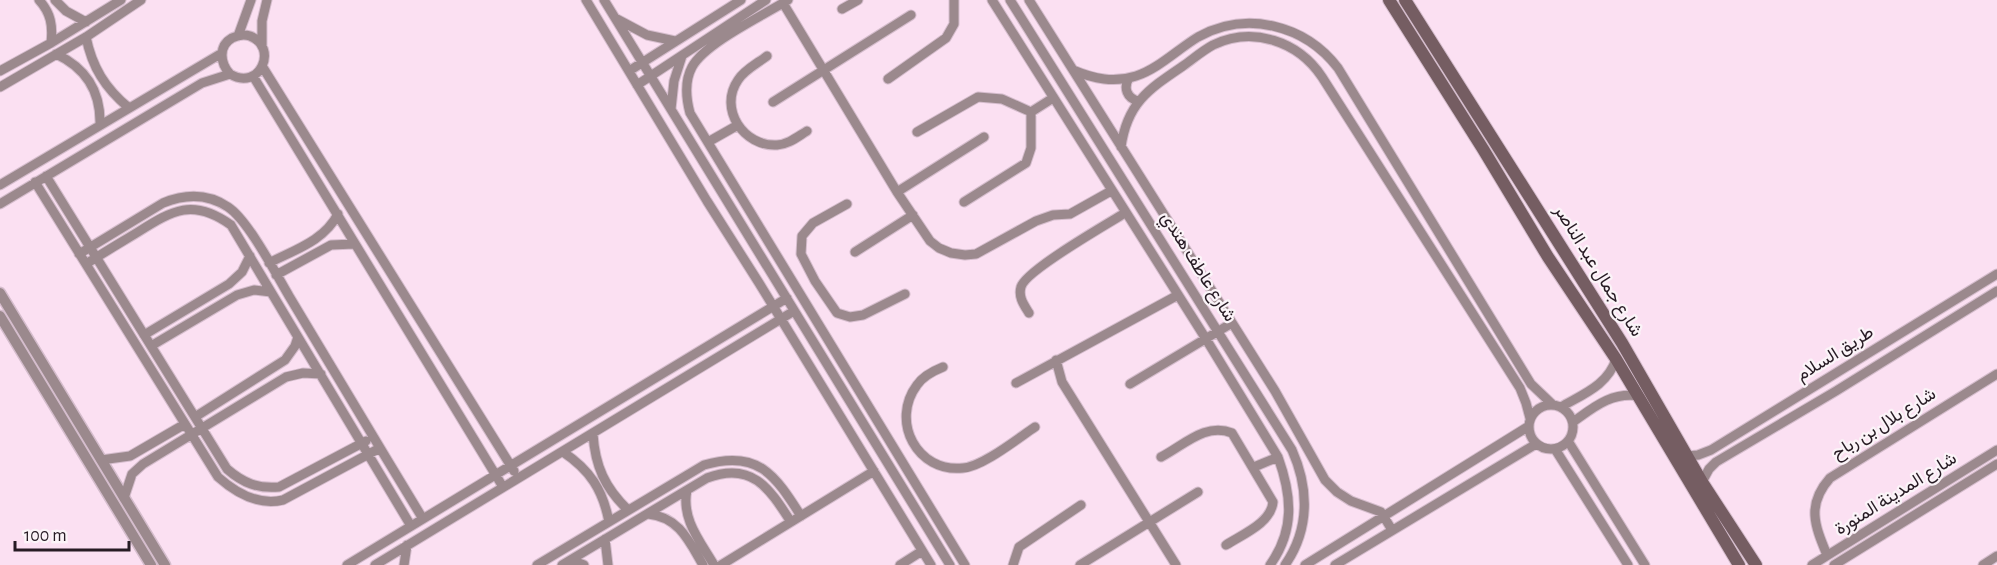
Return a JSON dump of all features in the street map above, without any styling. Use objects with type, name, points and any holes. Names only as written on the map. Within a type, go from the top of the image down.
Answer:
[{"type":"main road","name":"شارع جمال عبد الناصر","points":[[1389,0],[1548,257],[1639,396],[1739,565]]},
{"type":"main road","name":"شارع جمال عبد الناصر","points":[[1405,0],[1622,344],[1702,482],[1756,565]]},
{"type":"main road","points":[[1466,123],[1470,125],[1475,123],[1478,117]]},
{"type":"main road","points":[[1483,149],[1485,142],[1494,142]]},
{"type":"street","points":[[39,0],[48,9],[51,20],[51,43]]},
{"type":"street","points":[[55,0],[66,11],[86,22]]},
{"type":"street","points":[[0,71],[121,0]]},
{"type":"street","points":[[0,87],[86,37],[141,0]]},
{"type":"street","points":[[238,36],[251,0]]},
{"type":"street","points":[[222,52],[223,64],[230,74],[238,78],[253,76],[262,66],[265,56],[262,46],[262,21],[267,0]]},
{"type":"street","points":[[586,0],[706,201],[927,558]]},
{"type":"street","points":[[604,0],[950,565]]},
{"type":"street","points":[[629,71],[741,0]]},
{"type":"street","points":[[637,85],[766,0]]},
{"type":"street","points":[[842,9],[858,0]]},
{"type":"street","points":[[888,79],[945,38],[954,24],[954,0]]},
{"type":"street","points":[[992,0],[1206,339],[1278,458],[1289,497],[1288,522],[1282,546],[1270,565]]},
{"type":"street","name":"شارع عاطف هندي","points":[[1010,0],[1287,439],[1300,471],[1305,506],[1296,548],[1285,565]]},
{"type":"street","name":"شارع عاطف هندي","points":[[1029,0],[1275,391],[1325,480],[1344,497],[1359,505],[1377,510],[1385,516]]},
{"type":"street","points":[[965,565],[690,113],[686,99],[686,84],[692,67],[713,46],[785,2],[897,192],[930,241],[951,253],[976,254],[1036,221],[1053,215],[1070,214],[1111,191]]},
{"type":"street","points":[[773,102],[911,15]]},
{"type":"street","points":[[614,17],[639,32],[675,41]]},
{"type":"street","points":[[1073,70],[1097,79],[1129,78],[1144,73],[1207,33],[1237,24],[1258,23],[1279,27],[1298,34],[1316,45],[1338,68],[1531,384],[1569,413],[1573,422],[1573,432],[1568,441],[1555,449],[1545,448],[1536,444],[1530,436],[1526,403],[1520,388],[1322,77],[1303,55],[1287,45],[1250,36],[1231,39],[1204,51],[1152,86],[1138,101],[1128,118],[1121,147]]},
{"type":"street","points":[[0,185],[222,52],[228,42],[238,36],[252,37],[262,46]]},
{"type":"street","points":[[86,37],[90,54],[100,77],[116,97],[129,108]]},
{"type":"street","points":[[56,54],[69,60],[90,82],[97,95],[100,125]]},
{"type":"street","points":[[671,109],[674,81],[682,55]]},
{"type":"street","points":[[767,56],[739,77],[734,86],[731,106],[738,125],[756,141],[768,144],[780,145],[792,141],[807,131]]},
{"type":"street","points":[[262,66],[518,478]]},
{"type":"street","points":[[0,204],[193,87],[230,74]]},
{"type":"street","points":[[253,76],[503,487]]},
{"type":"street","points":[[1129,78],[1125,87],[1127,93],[1132,99],[1138,101]]},
{"type":"street","points":[[917,132],[978,98],[1002,99],[1031,112]]},
{"type":"street","points":[[1031,112],[1053,98]]},
{"type":"street","points":[[964,202],[1026,163],[1031,148],[1031,112]]},
{"type":"street","points":[[708,142],[738,125]]},
{"type":"street","points":[[897,192],[984,137]]},
{"type":"street","points":[[46,176],[227,469],[238,479],[266,488],[279,487],[373,437]]},
{"type":"street","points":[[35,182],[184,424],[218,477],[231,489],[247,497],[274,502],[283,500],[380,448]]},
{"type":"street","points":[[79,254],[163,203],[189,196],[203,197],[223,204],[240,217],[423,519]]},
{"type":"street","points":[[847,204],[813,223],[802,236],[801,254],[815,281],[837,313],[850,317],[863,315],[905,294]]},
{"type":"street","points":[[86,264],[168,213],[195,210],[220,217],[231,225],[411,526]]},
{"type":"street","points":[[1029,313],[1021,298],[1020,287],[1025,278],[1125,213]]},
{"type":"street","points":[[269,263],[317,239],[329,229],[338,214]]},
{"type":"street","points":[[855,252],[913,215]]},
{"type":"street","points":[[276,274],[331,245],[354,244]]},
{"type":"street","points":[[144,334],[229,284],[242,272],[250,256]]},
{"type":"street","name":"طريق السلام","points":[[1687,456],[1711,450],[1997,274]]},
{"type":"street","points":[[800,292],[815,281]]},
{"type":"street","points":[[1975,288],[1982,300]]},
{"type":"street","points":[[151,346],[237,295],[254,291],[272,292]]},
{"type":"street","name":"طريق السلام","points":[[1702,482],[1716,462],[1997,291]]},
{"type":"street","points":[[0,293],[165,565]]},
{"type":"street","points":[[1016,383],[1178,296]]},
{"type":"street","points":[[347,565],[787,298]]},
{"type":"street","points":[[375,565],[794,311]]},
{"type":"street","points":[[0,316],[151,565]]},
{"type":"street","points":[[1130,384],[1232,322]]},
{"type":"street","points":[[195,417],[285,360],[295,346],[298,337]]},
{"type":"street","points":[[1305,565],[1529,422],[1538,408],[1557,405],[1599,385],[1611,371],[1616,359]]},
{"type":"street","points":[[1056,360],[1062,382],[1176,565]]},
{"type":"street","points":[[943,367],[929,373],[918,383],[910,396],[906,411],[906,426],[911,441],[927,460],[951,468],[976,465],[1035,427]]},
{"type":"street","points":[[124,498],[136,469],[201,427],[286,377],[303,372],[321,375]]},
{"type":"street","name":"شارع بلال بن رباح","points":[[1827,555],[1816,528],[1814,513],[1820,490],[1830,478],[1997,374]]},
{"type":"street","points":[[1573,422],[1600,402],[1611,397],[1639,396]]},
{"type":"street","points":[[101,460],[130,456],[184,424]]},
{"type":"street","points":[[1161,457],[1204,432],[1224,429],[1232,433],[1273,502],[1272,509],[1263,521],[1226,545]]},
{"type":"street","points":[[593,434],[596,460],[605,484],[628,510]]},
{"type":"street","points":[[896,450],[911,441]]},
{"type":"street","points":[[1568,441],[1645,565]]},
{"type":"street","points":[[1335,565],[1536,444]]},
{"type":"street","points":[[1555,449],[1628,565]]},
{"type":"street","points":[[1711,450],[1711,457],[1716,462]]},
{"type":"street","name":"شارع المدينة المنورة","points":[[1812,565],[1997,450]]},
{"type":"street","points":[[563,452],[590,474],[606,505],[609,522]]},
{"type":"street","points":[[1254,467],[1278,458]]},
{"type":"street","points":[[537,565],[704,465],[720,460],[752,463],[766,471],[778,482],[801,516]]},
{"type":"street","name":"شارع المدينة المنورة","points":[[1834,565],[1997,464]]},
{"type":"street","points":[[721,565],[874,471]]},
{"type":"street","points":[[567,562],[718,474],[741,474],[763,484],[791,522]]},
{"type":"street","points":[[687,490],[688,518],[714,565]]},
{"type":"street","points":[[1080,565],[1198,492]]},
{"type":"street","points":[[1013,565],[1019,547],[1081,506]]},
{"type":"street","points":[[648,514],[665,517],[679,527],[703,565]]},
{"type":"street","points":[[1385,516],[1392,530]]},
{"type":"street","points":[[605,540],[608,565]]},
{"type":"street","points":[[404,565],[407,545]]},
{"type":"street","points":[[1983,565],[1997,556]]},
{"type":"street","points":[[900,565],[927,558]]},
{"type":"street","points":[[918,565],[927,558]]},
{"type":"street","points":[[567,562],[584,565]]}]
